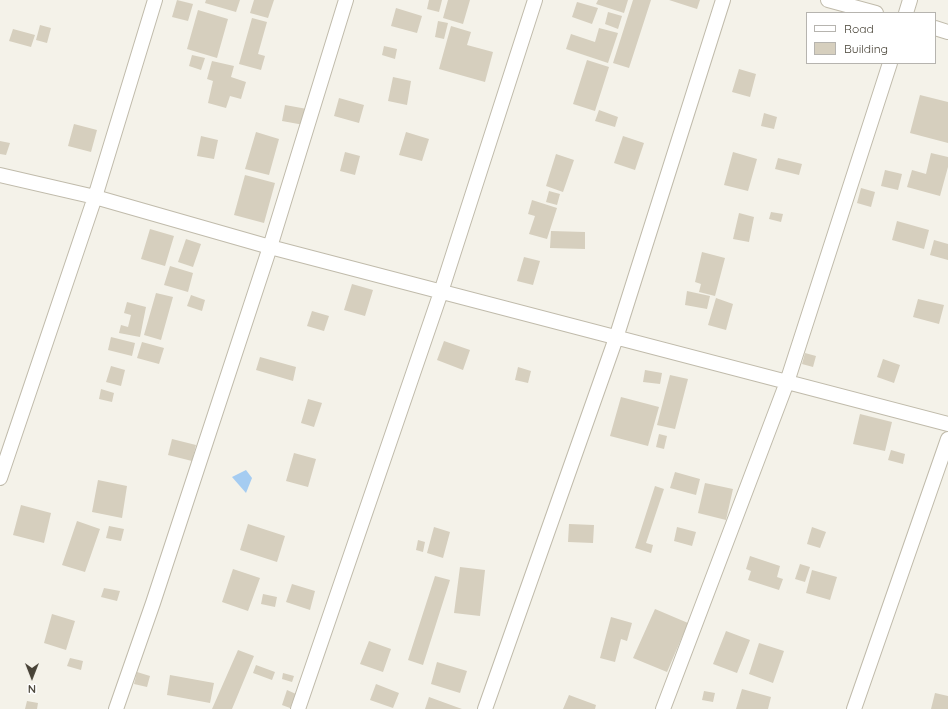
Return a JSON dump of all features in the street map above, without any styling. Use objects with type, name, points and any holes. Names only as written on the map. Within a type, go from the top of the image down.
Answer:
[{"type":"street","points":[[0,478],[95,197],[155,0]]},
{"type":"street","points":[[116,709],[153,603],[270,247],[346,0]]},
{"type":"street","points":[[298,709],[441,292],[535,0]]},
{"type":"street","points":[[485,709],[616,338],[723,0]]},
{"type":"street","points":[[828,0],[872,12]]},
{"type":"street","points":[[906,12],[910,0]]},
{"type":"street","points":[[936,28],[948,32]]},
{"type":"street","points":[[663,709],[787,382],[890,64]]},
{"type":"street","points":[[0,175],[95,197],[270,247],[948,424]]},
{"type":"street","points":[[854,709],[948,439]]},
{"type":"water","points":[[246,470],[252,478],[246,493],[232,477]]},
{"type":"building","points":[[177,0],[193,4],[188,21],[172,17]]},
{"type":"building","points":[[206,0],[240,0],[236,12],[205,3]]},
{"type":"building","points":[[254,0],[274,0],[268,18],[250,13]]},
{"type":"building","points":[[429,0],[442,0],[439,12],[427,9]]},
{"type":"building","points":[[448,0],[470,0],[463,24],[443,18]]},
{"type":"building","points":[[598,0],[628,0],[624,13],[596,4]]},
{"type":"building","points":[[633,0],[651,0],[629,68],[613,63]]},
{"type":"building","points":[[669,0],[700,0],[697,9]]},
{"type":"building","points":[[577,2],[598,8],[592,24],[572,17]]},
{"type":"building","points":[[396,8],[422,16],[417,33],[391,26]]},
{"type":"building","points":[[198,10],[228,19],[217,58],[187,49]]},
{"type":"building","points":[[608,12],[622,16],[618,29],[605,24]]},
{"type":"building","points":[[252,18],[267,22],[258,54],[265,56],[261,70],[239,64]]},
{"type":"building","points":[[438,21],[448,23],[444,39],[435,37]]},
{"type":"building","points":[[40,25],[51,28],[47,43],[36,40]]},
{"type":"building","points":[[451,26],[471,32],[467,45],[493,52],[485,82],[439,69]]},
{"type":"building","points":[[599,28],[618,33],[608,63],[566,49],[571,34],[595,42]]},
{"type":"building","points":[[13,29],[35,35],[31,47],[9,41]]},
{"type":"building","points":[[384,46],[397,49],[395,59],[382,55]]},
{"type":"building","points":[[192,55],[205,58],[201,70],[189,66]]},
{"type":"building","points":[[587,60],[609,67],[595,111],[573,104]]},
{"type":"building","points":[[212,61],[234,66],[231,77],[246,82],[241,99],[230,96],[226,108],[208,103],[213,81],[207,79]]},
{"type":"building","points":[[739,69],[756,74],[750,97],[732,92]]},
{"type":"building","points":[[393,77],[411,81],[407,105],[388,101]]},
{"type":"building","points":[[920,95],[948,102],[948,143],[910,133]]},
{"type":"building","points":[[339,98],[364,105],[359,123],[334,116]]},
{"type":"building","points":[[285,105],[307,109],[304,125],[282,121]]},
{"type":"building","points":[[599,110],[618,117],[615,127],[595,121]]},
{"type":"building","points":[[764,113],[777,117],[774,129],[761,126]]},
{"type":"building","points":[[74,124],[97,130],[91,152],[68,146]]},
{"type":"building","points":[[256,132],[279,139],[269,175],[245,169]]},
{"type":"building","points":[[406,132],[429,139],[422,161],[399,155]]},
{"type":"building","points":[[201,136],[218,140],[214,159],[197,156]]},
{"type":"building","points":[[623,136],[644,143],[635,170],[614,163]]},
{"type":"building","points":[[0,141],[10,143],[6,155],[0,154]]},
{"type":"building","points":[[345,152],[360,156],[355,175],[340,171]]},
{"type":"building","points":[[733,152],[757,159],[748,191],[724,185]]},
{"type":"building","points":[[931,153],[948,157],[948,167],[940,196],[907,187],[912,170],[926,174]]},
{"type":"building","points":[[556,154],[574,160],[563,192],[546,186]]},
{"type":"building","points":[[778,158],[802,164],[799,175],[775,169]]},
{"type":"building","points":[[885,170],[902,174],[898,190],[881,186]]},
{"type":"building","points":[[245,175],[275,183],[264,223],[234,215]]},
{"type":"building","points":[[861,188],[875,192],[871,207],[857,203]]},
{"type":"building","points":[[549,191],[560,194],[557,205],[546,202]]},
{"type":"building","points":[[532,200],[557,208],[547,239],[529,234],[535,216],[528,214]]},
{"type":"building","points":[[771,212],[783,214],[781,222],[769,219]]},
{"type":"building","points":[[739,213],[754,217],[749,242],[733,239]]},
{"type":"building","points":[[897,221],[929,230],[924,249],[892,240]]},
{"type":"building","points":[[150,229],[174,236],[165,266],[141,259]]},
{"type":"building","points":[[551,231],[585,232],[585,249],[550,248]]},
{"type":"building","points":[[186,239],[201,244],[193,267],[178,262]]},
{"type":"building","points":[[934,240],[948,244],[948,260],[930,255]]},
{"type":"building","points":[[702,252],[725,258],[715,296],[699,292],[701,284],[695,282]]},
{"type":"building","points":[[524,257],[540,261],[533,285],[517,281]]},
{"type":"building","points":[[170,266],[193,273],[188,292],[164,285]]},
{"type":"building","points":[[352,284],[373,290],[365,316],[344,310]]},
{"type":"building","points":[[687,291],[710,296],[707,309],[685,305]]},
{"type":"building","points":[[156,293],[173,297],[161,340],[144,335]]},
{"type":"building","points":[[191,295],[205,300],[202,311],[187,306]]},
{"type":"building","points":[[716,298],[733,304],[726,330],[708,325]]},
{"type":"building","points":[[918,299],[944,305],[939,324],[913,317]]},
{"type":"building","points":[[127,302],[146,307],[140,337],[119,333],[121,325],[128,327],[131,315],[124,313]]},
{"type":"building","points":[[312,311],[329,316],[324,331],[307,326]]},
{"type":"building","points":[[111,337],[135,343],[132,356],[108,350]]},
{"type":"building","points":[[444,341],[470,350],[463,370],[437,360]]},
{"type":"building","points":[[142,342],[164,348],[159,364],[137,358]]},
{"type":"building","points":[[805,353],[816,356],[813,367],[802,364]]},
{"type":"building","points":[[260,357],[296,367],[293,381],[256,370]]},
{"type":"building","points":[[883,359],[900,365],[894,383],[877,377]]},
{"type":"building","points":[[111,366],[125,370],[121,386],[106,382]]},
{"type":"building","points":[[518,367],[531,371],[528,383],[515,380]]},
{"type":"building","points":[[645,370],[662,373],[660,384],[643,382]]},
{"type":"building","points":[[670,375],[688,379],[675,429],[657,425]]},
{"type":"building","points":[[101,389],[114,393],[112,402],[99,399]]},
{"type":"building","points":[[621,397],[659,407],[648,446],[610,436]]},
{"type":"building","points":[[308,399],[322,403],[314,427],[301,423]]},
{"type":"building","points":[[860,414],[892,422],[885,451],[853,444]]},
{"type":"building","points":[[659,434],[667,436],[664,449],[656,447]]},
{"type":"building","points":[[172,439],[196,445],[192,461],[168,455]]},
{"type":"building","points":[[891,450],[905,454],[903,464],[888,460]]},
{"type":"building","points":[[294,453],[316,459],[308,487],[286,481]]},
{"type":"building","points":[[675,472],[700,479],[696,495],[670,488]]},
{"type":"building","points":[[98,480],[127,486],[122,518],[92,512]]},
{"type":"building","points":[[705,483],[733,489],[726,520],[698,513]]},
{"type":"building","points":[[655,486],[664,489],[646,543],[653,545],[651,553],[635,548]]},
{"type":"building","points":[[21,505],[51,513],[44,543],[13,535]]},
{"type":"building","points":[[77,521],[100,529],[85,572],[62,565]]},
{"type":"building","points":[[248,524],[285,536],[277,562],[240,550]]},
{"type":"building","points":[[569,524],[594,525],[593,543],[568,542]]},
{"type":"building","points":[[109,526],[124,529],[121,541],[106,538]]},
{"type":"building","points":[[434,527],[450,532],[443,558],[427,553]]},
{"type":"building","points":[[677,527],[696,532],[692,546],[674,541]]},
{"type":"building","points":[[812,527],[826,532],[820,548],[807,544]]},
{"type":"building","points":[[418,540],[425,542],[423,552],[416,550]]},
{"type":"building","points":[[750,556],[780,566],[777,577],[783,579],[779,590],[748,580],[751,571],[746,569]]},
{"type":"building","points":[[800,564],[810,567],[805,582],[795,579]]},
{"type":"building","points":[[460,567],[485,570],[480,616],[454,613]]},
{"type":"building","points":[[233,569],[260,578],[248,611],[222,602]]},
{"type":"building","points":[[812,570],[837,577],[830,600],[806,593]]},
{"type":"building","points":[[435,576],[450,580],[423,665],[408,660]]},
{"type":"building","points":[[292,584],[315,591],[310,610],[286,602]]},
{"type":"building","points":[[104,588],[120,591],[117,601],[101,597]]},
{"type":"building","points":[[263,594],[277,597],[275,607],[261,604]]},
{"type":"building","points":[[655,609],[688,623],[667,672],[633,658]]},
{"type":"building","points":[[52,614],[75,621],[66,650],[44,643]]},
{"type":"building","points":[[611,617],[632,623],[627,641],[621,639],[615,662],[600,658]]},
{"type":"building","points":[[726,631],[750,640],[737,673],[713,664]]},
{"type":"building","points":[[369,641],[391,649],[383,672],[360,664]]},
{"type":"building","points":[[759,643],[784,651],[773,683],[749,674]]},
{"type":"building","points":[[238,650],[254,656],[232,709],[212,709]]},
{"type":"building","points":[[70,658],[83,661],[81,670],[67,666]]},
{"type":"building","points":[[437,662],[467,671],[460,693],[431,684]]},
{"type":"building","points":[[256,665],[275,672],[272,680],[253,673]]},
{"type":"building","points":[[137,672],[150,676],[147,687],[134,684]]},
{"type":"building","points":[[283,673],[294,676],[292,682],[282,679]]},
{"type":"building","points":[[170,675],[214,683],[210,703],[167,695]]},
{"type":"building","points":[[376,684],[399,693],[393,708],[370,700]]},
{"type":"building","points":[[742,689],[771,697],[768,709],[736,709]]},
{"type":"building","points":[[287,690],[296,694],[290,708],[282,705]]},
{"type":"building","points":[[704,691],[715,693],[713,702],[702,700]]},
{"type":"building","points":[[935,693],[948,696],[948,709],[931,709]]},
{"type":"building","points":[[569,695],[596,705],[595,709],[563,709]]},
{"type":"building","points":[[429,697],[462,709],[425,709]]},
{"type":"building","points":[[27,701],[38,703],[37,709],[25,709]]}]
